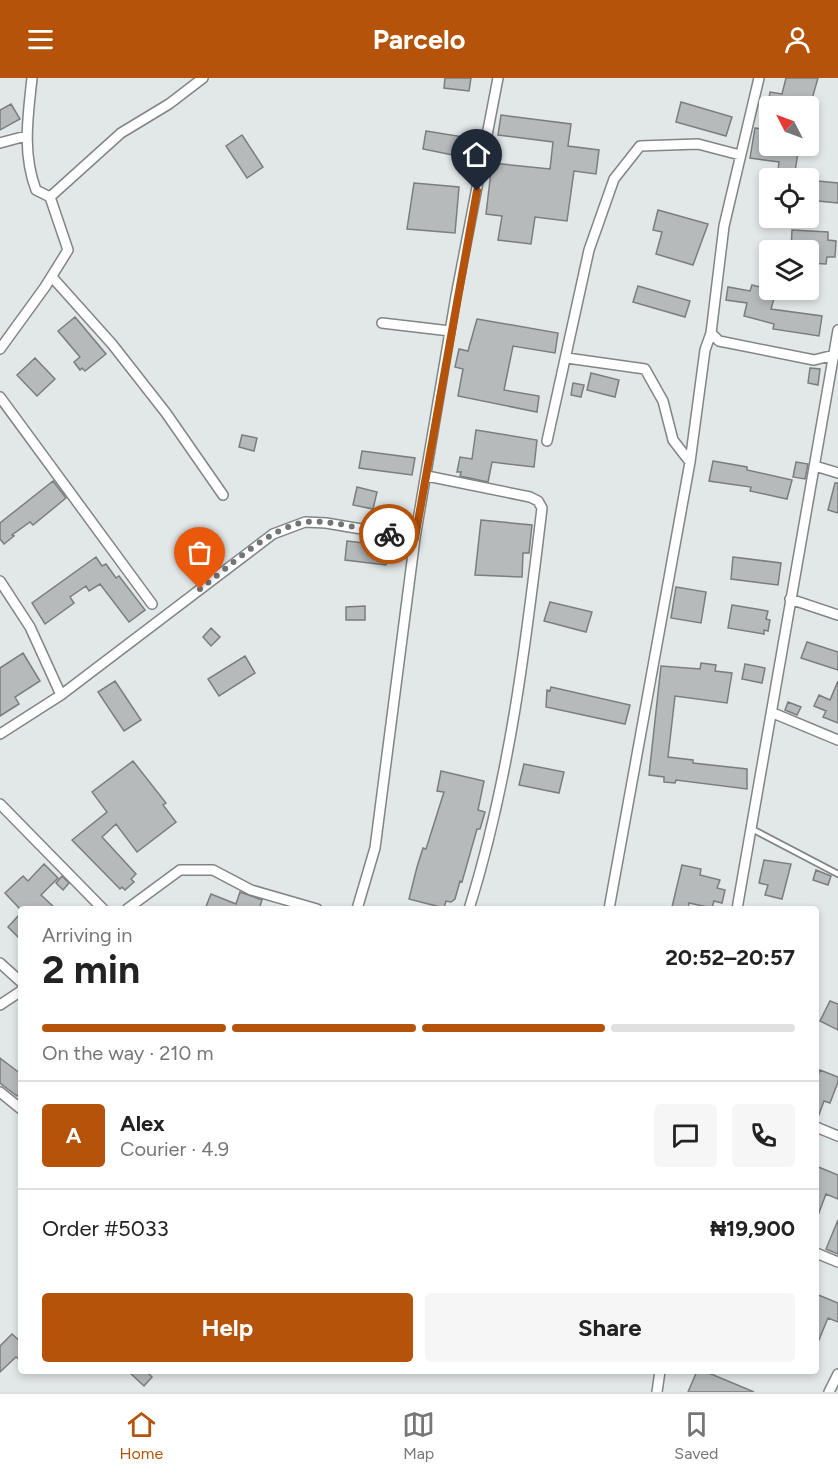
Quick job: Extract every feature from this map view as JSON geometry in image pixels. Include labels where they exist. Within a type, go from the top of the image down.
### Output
[{"type":"street","points":[[0,349],[52,277],[68,250],[50,197],[36,190],[33,183],[26,136],[32,78]]},
{"type":"street","points":[[50,197],[122,133],[169,104],[203,78]]},
{"type":"street","points":[[358,906],[375,848],[415,538],[450,331],[498,78]]},
{"type":"street","points":[[610,906],[690,462],[705,350],[711,333],[724,226],[759,78]]},
{"type":"street","points":[[0,143],[26,136]]},
{"type":"street","points":[[547,441],[589,250],[614,179],[640,146],[699,144],[740,155]]},
{"type":"street","points":[[52,277],[112,344],[166,413],[223,495]]},
{"type":"street","points":[[382,323],[450,331]]},
{"type":"street","points":[[738,906],[773,713],[790,598],[836,354],[838,330]]},
{"type":"street","points":[[711,333],[719,341],[814,360],[836,354]]},
{"type":"street","points":[[567,358],[645,369],[663,400],[673,440],[690,462]]},
{"type":"street","points":[[0,397],[152,604]]},
{"type":"street","points":[[815,466],[838,473]]},
{"type":"street","points":[[427,476],[530,497],[538,501],[542,508],[514,721],[496,808],[470,906]]},
{"type":"street","points":[[0,734],[62,695],[273,534],[305,522],[326,523],[415,538]]},
{"type":"street","points":[[0,581],[30,627],[62,695]]},
{"type":"street","points":[[790,598],[838,615]]},
{"type":"street","points":[[773,713],[838,740]]},
{"type":"street","points":[[0,804],[100,906]]},
{"type":"street","points":[[131,906],[180,870],[213,870],[251,890],[307,906]]},
{"type":"street","points":[[0,963],[18,979]]},
{"type":"street","points":[[0,1005],[18,993]]},
{"type":"street","points":[[0,1092],[18,1107]]},
{"type":"street","points":[[819,1128],[838,1136]]},
{"type":"street","points":[[819,1254],[838,1262]]},
{"type":"street","points":[[657,1392],[660,1374]]},
{"type":"street","points":[[829,1392],[838,1374]]},
{"type":"lane","points":[[752,829],[838,874]]},
{"type":"building","points":[[445,78],[471,78],[469,91],[444,88]]},
{"type":"building","points":[[786,78],[818,78],[813,96],[769,96],[770,92],[782,94]]},
{"type":"building","points":[[681,102],[732,117],[726,136],[676,122]]},
{"type":"building","points":[[11,104],[20,119],[0,130],[0,110]]},
{"type":"building","points":[[501,115],[571,124],[568,146],[599,150],[596,174],[574,171],[567,221],[535,217],[531,244],[498,240],[502,216],[486,214],[492,163],[550,169],[553,142],[498,135]]},
{"type":"building","points":[[755,128],[759,129],[759,156],[797,156],[796,168],[778,168],[779,162],[750,158]]},
{"type":"building","points":[[426,131],[470,138],[467,150],[459,149],[458,156],[423,149]]},
{"type":"building","points":[[242,135],[263,167],[247,178],[226,146]]},
{"type":"building","points":[[819,181],[838,183],[838,203],[819,201]]},
{"type":"building","points":[[414,183],[459,187],[455,233],[407,229]]},
{"type":"building","points":[[658,210],[708,224],[693,265],[656,254],[662,232],[653,230]]},
{"type":"building","points":[[792,230],[828,232],[828,240],[836,241],[835,257],[827,257],[826,264],[819,264],[819,240],[792,240]]},
{"type":"building","points":[[752,285],[759,287],[759,300],[774,300],[771,309],[822,316],[819,336],[773,329],[774,324],[744,316],[747,303],[726,300],[728,287],[750,291]]},
{"type":"building","points":[[638,286],[690,301],[685,317],[633,302]]},
{"type":"building","points":[[75,317],[106,354],[85,371],[82,368],[80,370],[74,362],[80,357],[58,331]]},
{"type":"building","points":[[477,319],[558,333],[555,353],[513,346],[504,390],[539,396],[537,412],[458,396],[463,369],[455,367],[459,349],[468,351]]},
{"type":"building","points":[[35,358],[55,379],[37,396],[17,375]]},
{"type":"building","points":[[810,368],[820,369],[818,385],[808,383]]},
{"type":"building","points":[[591,373],[619,380],[615,397],[587,390]]},
{"type":"building","points":[[573,383],[584,385],[581,397],[571,395]]},
{"type":"building","points":[[476,430],[537,440],[534,467],[492,462],[488,482],[460,476],[461,472],[457,472],[460,457],[472,459]]},
{"type":"building","points":[[242,435],[257,438],[254,451],[239,447]]},
{"type":"building","points":[[362,451],[415,458],[412,475],[359,468]]},
{"type":"building","points":[[713,461],[747,467],[747,470],[792,480],[787,499],[750,491],[751,487],[709,481]]},
{"type":"building","points":[[796,462],[808,464],[805,479],[793,477]]},
{"type":"building","points":[[53,481],[66,498],[33,525],[30,522],[12,535],[14,536],[4,544],[0,539],[0,523]]},
{"type":"building","points":[[835,483],[838,483],[838,513],[828,510]]},
{"type":"building","points":[[357,487],[377,492],[373,509],[353,505]]},
{"type":"building","points":[[481,520],[532,525],[529,553],[523,553],[522,577],[475,575]]},
{"type":"building","points":[[347,541],[390,546],[389,551],[394,551],[393,561],[387,560],[386,565],[345,560]]},
{"type":"building","points":[[96,557],[102,566],[106,564],[116,578],[119,576],[145,610],[129,622],[100,584],[89,591],[86,586],[70,597],[74,603],[45,624],[32,603]]},
{"type":"building","points":[[733,557],[781,563],[778,585],[731,579]]},
{"type":"building","points":[[676,587],[706,592],[701,623],[671,618]]},
{"type":"building","points":[[550,602],[592,612],[586,632],[544,621]]},
{"type":"building","points":[[732,605],[768,611],[766,619],[770,620],[768,631],[764,630],[764,634],[728,628]]},
{"type":"building","points":[[365,606],[365,620],[346,620],[346,607]]},
{"type":"building","points":[[211,628],[220,637],[211,646],[203,637]]},
{"type":"building","points":[[807,642],[838,652],[838,670],[801,658]]},
{"type":"building","points":[[23,653],[40,681],[15,697],[19,704],[0,716],[0,668]]},
{"type":"building","points":[[245,656],[255,673],[219,696],[208,679]]},
{"type":"building","points":[[701,663],[716,665],[715,671],[732,673],[727,703],[675,696],[668,757],[693,760],[693,763],[747,769],[747,789],[676,780],[675,783],[664,782],[664,777],[649,775],[661,666],[700,669]]},
{"type":"building","points":[[745,664],[765,668],[762,683],[742,679]]},
{"type":"building","points":[[115,681],[141,720],[124,731],[98,692]]},
{"type":"building","points":[[838,681],[838,723],[823,717],[826,711],[814,706],[819,695],[830,700]]},
{"type":"building","points":[[551,687],[630,705],[625,724],[546,707],[547,690],[550,691]]},
{"type":"building","points":[[788,702],[801,707],[797,715],[785,710]]},
{"type":"building","points":[[133,761],[166,803],[163,805],[176,822],[137,852],[116,824],[102,837],[136,874],[131,879],[134,882],[125,890],[122,887],[120,889],[72,840],[107,812],[92,792]]},
{"type":"building","points":[[524,764],[564,772],[559,793],[519,785]]},
{"type":"building","points":[[441,771],[484,781],[478,810],[485,812],[480,829],[477,829],[455,899],[451,902],[446,901],[445,906],[409,899],[423,848],[426,849],[444,792],[437,791]]},
{"type":"building","points":[[764,860],[791,864],[782,899],[765,895],[768,885],[759,883]]},
{"type":"building","points":[[44,864],[58,878],[41,895],[53,906],[18,907],[5,893],[23,876],[28,881]]},
{"type":"building","points":[[682,865],[701,869],[700,875],[720,880],[717,888],[725,890],[722,903],[714,901],[713,906],[689,903],[688,906],[672,906]]},
{"type":"building","points":[[816,870],[831,876],[828,885],[813,880]]},
{"type":"building","points":[[62,876],[69,883],[63,890],[56,883]]},
{"type":"building","points":[[240,892],[262,900],[260,906],[206,906],[211,894],[236,904]]},
{"type":"building","points":[[18,916],[18,937],[8,927]]},
{"type":"building","points":[[830,1001],[838,1004],[838,1030],[820,1021]]},
{"type":"building","points":[[0,1058],[18,1072],[18,1095],[0,1083]]},
{"type":"building","points":[[820,1070],[838,1077],[838,1082],[830,1103],[824,1101],[819,1115]]},
{"type":"building","points":[[819,1167],[838,1175],[838,1199],[826,1194],[819,1213]]},
{"type":"building","points":[[838,1220],[838,1254],[826,1249]]},
{"type":"building","points":[[819,1295],[838,1303],[838,1322],[828,1318],[819,1340]]},
{"type":"building","points":[[12,1334],[18,1339],[18,1359],[16,1357],[0,1372],[0,1346]]},
{"type":"building","points":[[131,1374],[149,1374],[152,1377],[144,1386]]},
{"type":"building","points":[[696,1374],[711,1374],[754,1392],[688,1392]]},
{"type":"way so far","points":[[200,589],[273,534],[305,522],[326,523],[389,534]]},
{"type":"route","points":[[389,534],[415,538],[441,397],[456,296],[477,191]]}]
